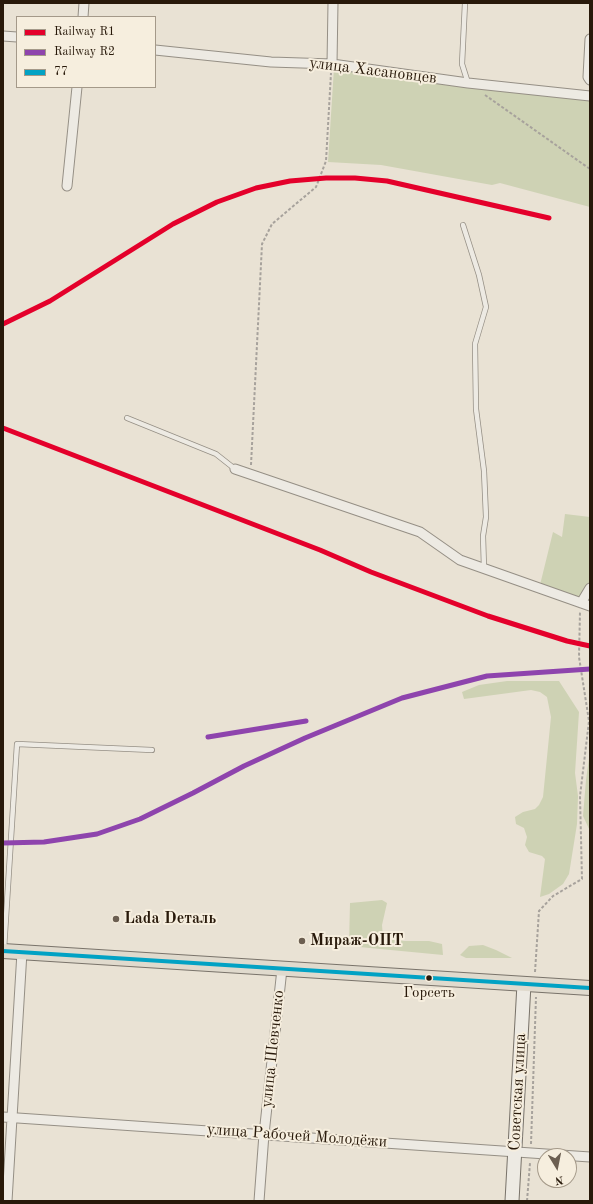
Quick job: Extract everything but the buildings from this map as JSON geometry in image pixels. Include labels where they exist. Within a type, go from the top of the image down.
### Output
[{"type":"main road","points":[[3,951],[590,988]]},
{"type":"street","points":[[83,16],[84,3]]},
{"type":"street","points":[[332,64],[333,3]]},
{"type":"street","points":[[3,36],[16,37]]},
{"type":"street","points":[[590,39],[588,77],[590,80]]},
{"type":"street","name":"улица Хасановцев","points":[[156,50],[271,62],[332,64],[468,83],[590,96]]},
{"type":"street","points":[[67,186],[77,88]]},
{"type":"street","points":[[235,468],[420,532],[460,560],[590,606]]},
{"type":"street","points":[[580,603],[590,588]]},
{"type":"street","points":[[7,1201],[8,1117],[22,952]]},
{"type":"street","name":"улица Шевченко","points":[[260,1201],[264,1134],[282,969]]},
{"type":"street","name":"Советская улица","points":[[512,1201],[524,984]]},
{"type":"street","name":"улица Рабочей Молодёжи","points":[[8,1117],[590,1157]]},
{"type":"lane","points":[[465,3],[462,64],[468,83]]},
{"type":"lane","points":[[463,226],[479,274],[486,307],[475,344],[476,409],[484,471],[486,517],[483,536],[484,569]]},
{"type":"lane","points":[[128,418],[216,454],[235,468]]},
{"type":"lane","points":[[3,951],[17,744],[152,750]]},
{"type":"path","points":[[251,474],[262,244],[272,224],[316,187],[326,160],[332,64]]},
{"type":"path","points":[[468,83],[590,169]]},
{"type":"path","points":[[535,965],[539,912],[553,896],[582,879],[580,796],[589,721],[579,657],[580,603]]},
{"type":"path","points":[[528,1201],[537,1008]]},
{"type":"green space","points":[[334,68],[590,100],[590,207],[500,183],[492,185],[381,165],[328,162]]},
{"type":"green space","points":[[565,514],[590,517],[590,606],[539,589],[553,532],[562,537]]},
{"type":"green space","points":[[507,681],[559,681],[579,712],[575,773],[578,796],[577,824],[569,874],[563,884],[549,894],[540,897],[545,859],[542,856],[529,852],[525,845],[527,837],[524,828],[516,824],[515,817],[523,812],[535,809],[543,797],[551,717],[547,697],[540,692],[531,690],[464,699],[462,692],[479,685]]},
{"type":"green space","points":[[590,751],[590,831],[583,816]]},
{"type":"green space","points":[[382,900],[387,903],[382,925],[383,938],[404,941],[429,941],[442,944],[443,955],[349,946],[350,903]]},
{"type":"green space","points":[[483,945],[512,958],[466,958],[460,955],[469,946]]},
{"type":"rail line","name":"R1","points":[[3,324],[50,301],[173,224],[217,202],[256,188],[290,181],[326,178],[355,178],[387,181],[549,218]]},
{"type":"rail line","name":"R1","points":[[3,428],[320,550],[371,572],[488,616],[567,641],[590,646]]},
{"type":"rail line","name":"R2","points":[[3,843],[44,842],[97,834],[140,819],[244,766],[305,738],[402,698],[487,676],[590,669]]},
{"type":"rail line","name":"R2","points":[[208,737],[306,721]]},
{"type":"transit line","name":"77","points":[[3,951],[590,988]]},
{"type":"place","name":"Lada Dеталь","points":[[116,919]]},
{"type":"place","name":"Мираж-ОПТ","points":[[302,941]]},
{"type":"place","name":"Горсеть","points":[[429,978]]}]
